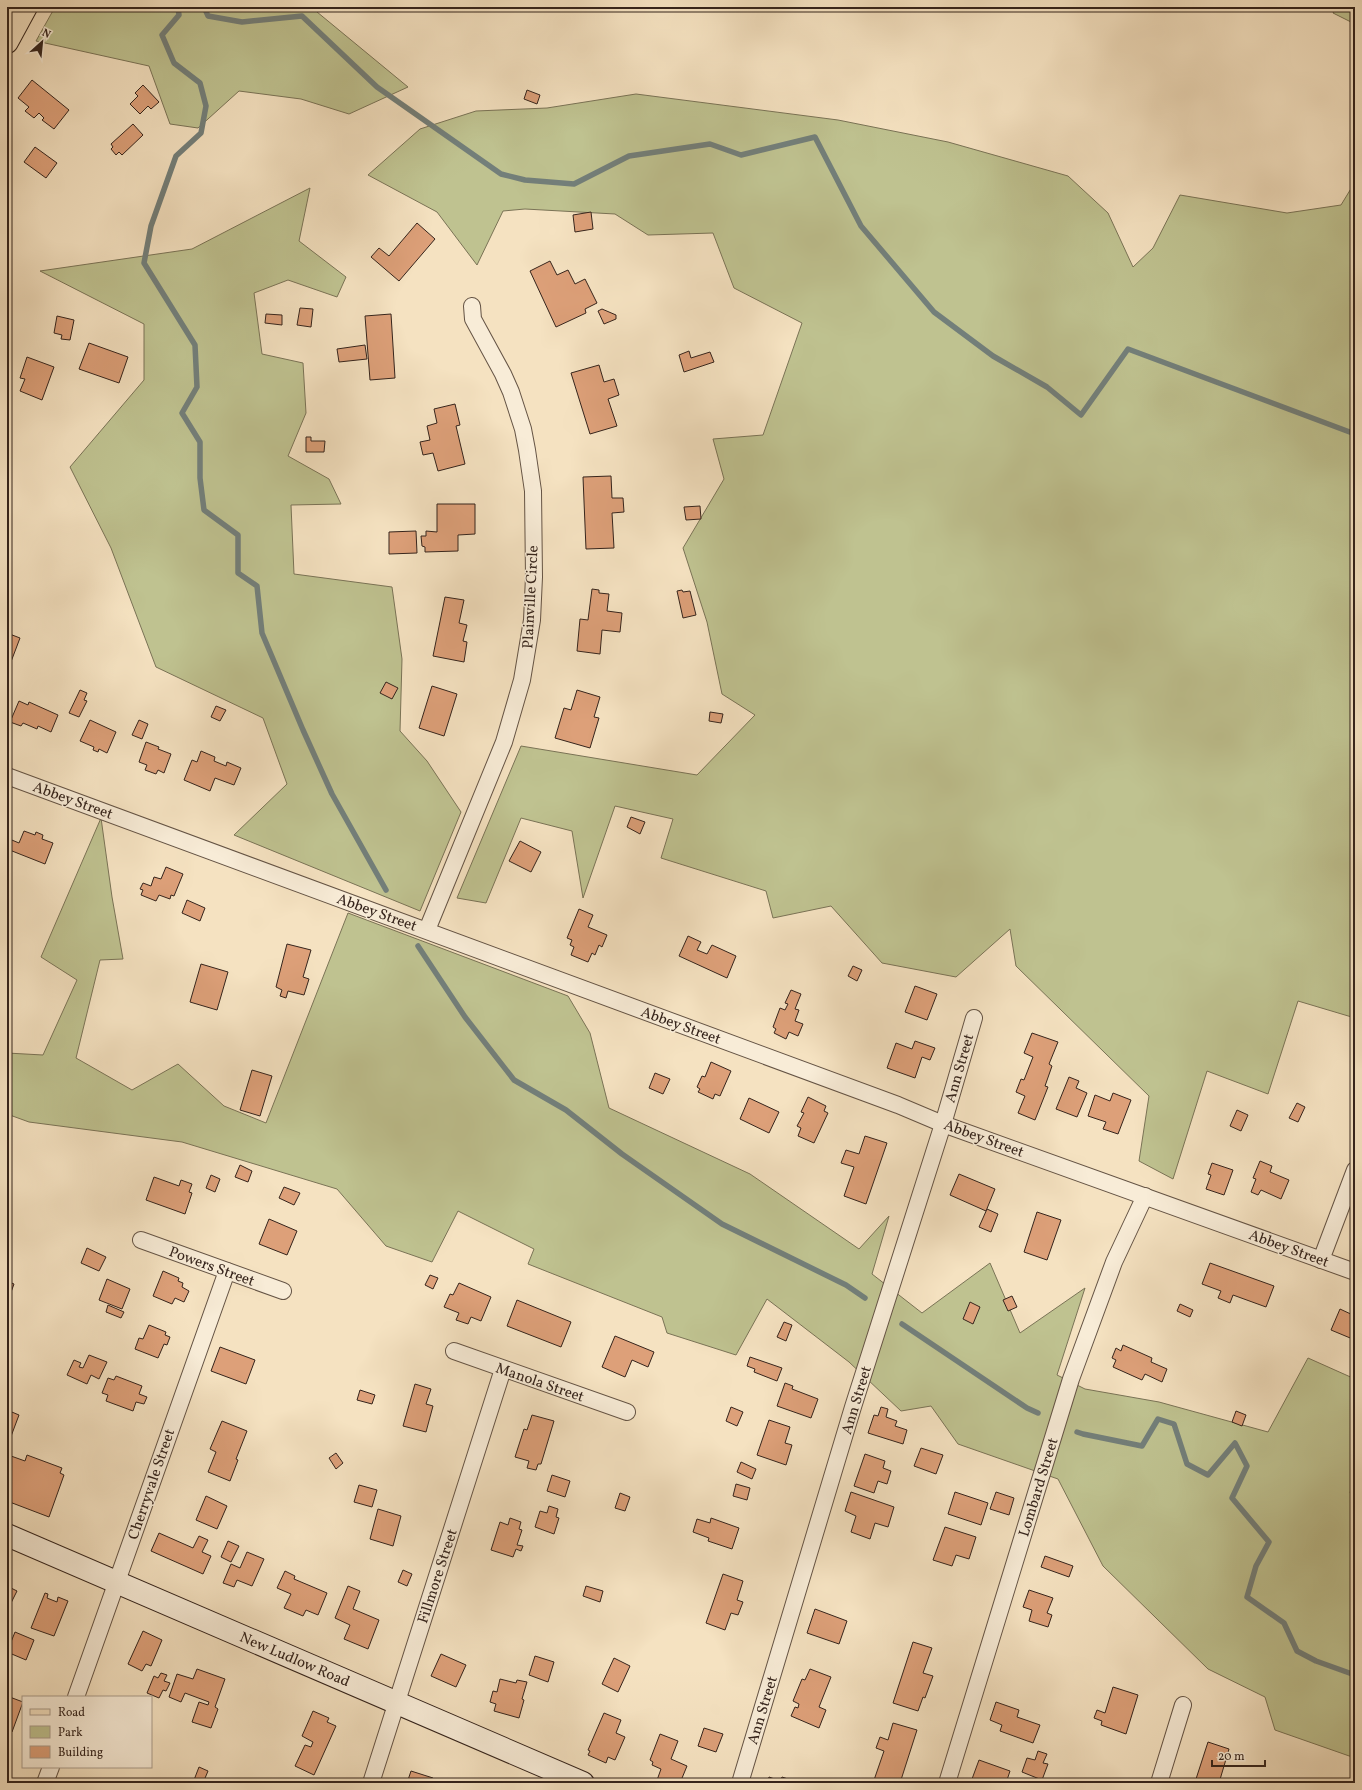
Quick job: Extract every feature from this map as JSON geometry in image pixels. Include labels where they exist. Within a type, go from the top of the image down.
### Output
[{"type":"main road","points":[[7,42],[26,7]]},
{"type":"main road","name":"New Ludlow Road","points":[[7,1536],[583,1783]]},
{"type":"street","name":"Plainville Circle","points":[[427,930],[506,735],[522,680],[532,620],[534,577],[533,491],[523,429],[511,392],[503,374],[474,319],[472,306]]},
{"type":"street","name":"Abbey Street","points":[[7,776],[898,1105],[943,1124],[1355,1272]]},
{"type":"street","name":"Ann Street","points":[[740,1783],[853,1407],[943,1124],[974,1018]]},
{"type":"street","points":[[1321,1260],[1355,1170]]},
{"type":"street","name":"Lombard Street","points":[[947,1783],[1071,1379],[1114,1262],[1145,1196]]},
{"type":"street","name":"Powers Street","points":[[141,1240],[283,1291]]},
{"type":"street","name":"Cherryvale Street","points":[[76,1696],[227,1271]]},
{"type":"street","name":"Manola Street","points":[[454,1352],[627,1412]]},
{"type":"street","name":"Fillmore Street","points":[[371,1783],[503,1369]]},
{"type":"street","points":[[1159,1783],[1182,1705]]},
{"type":"street","points":[[45,1783],[51,1768]]},
{"type":"green space","points":[[55,7],[311,7],[408,87],[349,114],[301,99],[239,91],[198,128],[170,124],[149,66],[36,41]]},
{"type":"green space","points":[[1336,7],[1355,7],[1355,24],[1333,13]]},
{"type":"green space","points":[[636,94],[838,120],[948,142],[1068,176],[1108,213],[1133,267],[1153,248],[1180,195],[1287,213],[1341,205],[1355,182],[1355,1018],[1298,1001],[1268,1094],[1207,1071],[1173,1179],[1139,1161],[1149,1096],[1016,966],[1010,929],[956,977],[882,963],[831,906],[773,918],[766,891],[661,858],[673,819],[615,806],[583,898],[572,831],[521,818],[486,903],[457,898],[521,746],[697,775],[755,715],[722,694],[707,622],[683,548],[724,479],[713,439],[763,435],[802,323],[734,288],[713,233],[648,235],[615,214],[525,209],[503,211],[477,265],[437,212],[368,175],[420,129],[476,111],[547,108]]},
{"type":"green space","points":[[310,188],[299,241],[346,277],[337,297],[288,280],[254,293],[262,354],[303,363],[306,413],[288,456],[329,479],[341,504],[291,505],[294,574],[392,587],[402,659],[400,731],[427,761],[461,812],[420,911],[234,835],[287,784],[263,718],[156,667],[111,548],[70,467],[144,380],[144,324],[40,271],[192,249]]},
{"type":"green space","points":[[101,818],[112,897],[123,959],[100,960],[76,1058],[132,1090],[178,1064],[224,1106],[266,1123],[348,913],[568,996],[590,1033],[609,1108],[750,1174],[859,1249],[889,1216],[872,1274],[922,1313],[990,1263],[1020,1333],[1085,1288],[1057,1375],[1085,1389],[1159,1402],[1268,1432],[1308,1358],[1355,1379],[1355,1473],[1350,1493],[1355,1496],[1355,1758],[1275,1730],[1265,1697],[1208,1669],[1103,1566],[1058,1479],[958,1444],[931,1406],[901,1411],[849,1362],[767,1299],[736,1355],[667,1333],[662,1317],[528,1264],[534,1249],[458,1211],[432,1262],[386,1246],[337,1189],[182,1142],[29,1122],[7,1114],[7,1053],[43,1055],[77,980],[41,957]]},
{"type":"building","points":[[32,80],[69,110],[54,129],[42,120],[44,118],[39,113],[34,118],[25,111],[29,107],[18,98]]},
{"type":"building","points":[[143,85],[159,102],[151,109],[148,106],[140,114],[130,104],[138,96],[135,93]]},
{"type":"building","points":[[527,90],[540,95],[537,104],[524,99]]},
{"type":"building","points":[[133,124],[143,135],[122,155],[119,152],[116,155],[111,149],[113,147],[111,144]]},
{"type":"building","points":[[35,147],[57,163],[46,178],[24,162]]},
{"type":"building","points":[[591,212],[593,229],[575,232],[573,215]]},
{"type":"building","points":[[417,223],[435,239],[399,281],[371,257],[379,248],[389,256]]},
{"type":"building","points":[[550,261],[557,275],[568,270],[575,284],[585,279],[597,303],[585,309],[586,313],[556,327],[530,271]]},
{"type":"building","points":[[300,308],[313,309],[311,327],[297,325]]},
{"type":"building","points":[[602,309],[616,315],[616,319],[604,324],[598,311]]},
{"type":"building","points":[[266,314],[282,315],[282,325],[265,323]]},
{"type":"building","points":[[391,314],[395,378],[370,380],[365,316]]},
{"type":"building","points":[[57,316],[74,320],[70,340],[61,339],[62,335],[54,333]]},
{"type":"building","points":[[89,343],[128,357],[119,383],[79,369]]},
{"type":"building","points":[[365,345],[367,359],[339,362],[337,349]]},
{"type":"building","points":[[689,351],[691,358],[710,352],[714,362],[684,372],[679,355]]},
{"type":"building","points":[[27,357],[54,367],[42,400],[20,391],[25,379],[20,378]]},
{"type":"building","points":[[599,365],[604,382],[614,379],[619,395],[608,399],[617,426],[590,434],[571,373]]},
{"type":"building","points":[[455,404],[460,425],[456,426],[465,464],[438,471],[433,453],[423,455],[420,442],[430,440],[427,426],[437,423],[434,409]]},
{"type":"building","points":[[306,437],[311,437],[311,441],[325,441],[324,452],[306,452]]},
{"type":"building","points":[[611,476],[612,498],[623,498],[624,512],[612,513],[614,548],[586,549],[583,477]]},
{"type":"building","points":[[437,504],[475,504],[475,534],[458,535],[458,551],[425,552],[425,547],[422,546],[421,536],[426,536],[426,531],[437,532]]},
{"type":"building","points":[[700,506],[701,519],[686,520],[684,507]]},
{"type":"building","points":[[416,531],[417,553],[389,554],[389,532]]},
{"type":"building","points":[[592,589],[599,590],[599,593],[609,594],[607,611],[622,613],[620,632],[602,630],[600,654],[577,651],[580,619],[588,620]]},
{"type":"building","points":[[682,590],[683,592],[690,591],[696,615],[683,618],[677,591]]},
{"type":"building","points":[[445,597],[464,600],[459,623],[467,625],[463,641],[467,642],[464,662],[433,656]]},
{"type":"building","points":[[7,633],[20,638],[9,667],[7,666]]},
{"type":"building","points":[[386,682],[398,688],[392,699],[380,693]]},
{"type":"building","points":[[432,686],[457,694],[444,736],[419,728]]},
{"type":"building","points":[[80,690],[87,693],[84,700],[87,701],[79,717],[69,713]]},
{"type":"building","points":[[577,690],[600,697],[594,717],[599,718],[590,748],[555,738],[564,708],[571,710]]},
{"type":"building","points":[[19,701],[28,705],[29,702],[58,715],[51,732],[38,726],[37,729],[23,723],[21,726],[10,722]]},
{"type":"building","points":[[216,706],[226,710],[220,721],[211,717]]},
{"type":"building","points":[[710,712],[723,714],[721,723],[709,721]]},
{"type":"building","points":[[90,720],[116,732],[107,753],[99,749],[98,752],[93,750],[94,747],[80,741]]},
{"type":"building","points":[[139,720],[148,724],[142,739],[132,735]]},
{"type":"building","points":[[146,742],[171,754],[164,773],[158,770],[156,774],[145,770],[147,765],[139,762]]},
{"type":"building","points":[[201,751],[215,757],[214,761],[226,766],[227,762],[241,768],[234,785],[215,778],[210,791],[184,780],[192,760],[197,762]]},
{"type":"building","points":[[631,817],[645,822],[640,834],[627,827]]},
{"type":"building","points":[[24,831],[35,835],[36,832],[43,835],[42,839],[53,843],[45,864],[7,849],[7,838],[19,843]]},
{"type":"building","points":[[520,841],[541,852],[531,872],[509,861]]},
{"type":"building","points":[[166,867],[183,874],[174,896],[171,895],[170,899],[159,895],[156,901],[141,895],[143,890],[140,889],[143,883],[151,886],[154,877],[161,879]]},
{"type":"building","points":[[187,900],[205,908],[200,921],[182,913]]},
{"type":"building","points":[[579,909],[593,915],[588,927],[607,935],[602,947],[599,945],[595,955],[592,953],[588,962],[571,955],[574,947],[570,945],[572,940],[567,938]]},
{"type":"building","points":[[688,936],[701,942],[697,950],[707,954],[712,945],[736,956],[727,978],[679,956]]},
{"type":"building","points":[[287,944],[311,950],[303,977],[309,979],[304,995],[288,991],[286,998],[280,996],[282,990],[276,987]]},
{"type":"building","points":[[201,964],[228,972],[217,1010],[190,1002]]},
{"type":"building","points":[[853,966],[862,970],[857,981],[848,976]]},
{"type":"building","points":[[915,986],[937,994],[927,1020],[905,1012]]},
{"type":"building","points":[[791,990],[801,994],[795,1009],[799,1010],[795,1021],[803,1024],[798,1036],[789,1032],[786,1039],[774,1033],[776,1029],[773,1027],[780,1008],[785,1010],[788,1004],[785,1003]]},
{"type":"building","points":[[1032,1033],[1058,1042],[1049,1064],[1052,1066],[1045,1086],[1048,1087],[1035,1120],[1018,1113],[1025,1096],[1016,1092],[1021,1079],[1024,1080],[1033,1057],[1024,1053]]},
{"type":"building","points":[[915,1041],[935,1048],[930,1060],[922,1057],[915,1078],[887,1068],[896,1043],[912,1049]]},
{"type":"building","points":[[711,1062],[731,1071],[720,1096],[715,1094],[713,1099],[698,1092],[700,1089],[697,1087],[702,1076],[705,1077]]},
{"type":"building","points":[[252,1070],[272,1076],[260,1116],[240,1110]]},
{"type":"building","points":[[655,1073],[670,1079],[663,1094],[649,1088]]},
{"type":"building","points":[[1069,1077],[1079,1081],[1076,1088],[1087,1093],[1077,1117],[1056,1109]]},
{"type":"building","points":[[1113,1093],[1131,1100],[1118,1134],[1103,1129],[1106,1122],[1088,1116],[1095,1095],[1110,1101]]},
{"type":"building","points":[[808,1097],[826,1106],[824,1111],[828,1113],[814,1143],[798,1136],[801,1128],[797,1126],[804,1113],[801,1112]]},
{"type":"building","points":[[749,1098],[779,1112],[769,1133],[740,1119]]},
{"type":"building","points":[[1297,1103],[1305,1107],[1298,1122],[1289,1118]]},
{"type":"building","points":[[1237,1110],[1248,1115],[1241,1131],[1230,1126]]},
{"type":"building","points":[[865,1136],[887,1143],[866,1204],[844,1196],[854,1167],[841,1163],[846,1150],[859,1154]]},
{"type":"building","points":[[1260,1161],[1272,1166],[1270,1172],[1289,1180],[1281,1199],[1261,1190],[1258,1195],[1251,1192],[1256,1179],[1253,1178]]},
{"type":"building","points":[[1212,1163],[1233,1170],[1224,1195],[1206,1189],[1211,1175],[1208,1174]]},
{"type":"building","points":[[240,1165],[252,1171],[248,1182],[235,1177]]},
{"type":"building","points":[[959,1174],[995,1189],[986,1211],[950,1195]]},
{"type":"building","points":[[211,1175],[220,1179],[215,1192],[206,1188]]},
{"type":"building","points":[[154,1177],[179,1186],[181,1180],[192,1184],[189,1192],[192,1193],[185,1214],[146,1200]]},
{"type":"building","points":[[284,1187],[300,1193],[294,1205],[279,1198]]},
{"type":"building","points":[[987,1209],[998,1214],[991,1232],[979,1227]]},
{"type":"building","points":[[1037,1212],[1061,1220],[1047,1260],[1024,1252]]},
{"type":"building","points":[[269,1219],[297,1231],[287,1255],[259,1244]]},
{"type":"building","points":[[87,1248],[106,1257],[99,1271],[81,1263]]},
{"type":"building","points":[[1210,1263],[1274,1286],[1266,1307],[1233,1295],[1230,1303],[1218,1298],[1221,1291],[1202,1284]]},
{"type":"building","points":[[163,1271],[179,1278],[178,1281],[183,1283],[182,1287],[189,1291],[184,1302],[175,1298],[172,1304],[153,1296]]},
{"type":"building","points":[[430,1275],[438,1278],[433,1289],[425,1285]]},
{"type":"building","points":[[107,1279],[130,1289],[122,1309],[99,1300]]},
{"type":"building","points":[[7,1281],[14,1284],[7,1303]]},
{"type":"building","points":[[459,1283],[491,1297],[481,1321],[471,1317],[468,1324],[456,1320],[459,1313],[444,1307],[450,1294],[453,1295]]},
{"type":"building","points":[[1012,1296],[1017,1307],[1008,1311],[1003,1300]]},
{"type":"building","points":[[517,1300],[571,1322],[561,1347],[507,1326]]},
{"type":"building","points":[[970,1302],[980,1307],[973,1324],[963,1319]]},
{"type":"building","points":[[1180,1304],[1193,1310],[1190,1317],[1177,1311]]},
{"type":"building","points":[[108,1305],[124,1312],[121,1318],[106,1312]]},
{"type":"building","points":[[1340,1309],[1355,1316],[1355,1340],[1331,1330]]},
{"type":"building","points":[[784,1322],[792,1325],[786,1341],[777,1337]]},
{"type":"building","points":[[149,1325],[166,1332],[165,1335],[170,1337],[167,1345],[164,1344],[158,1358],[135,1349],[139,1338],[143,1339]]},
{"type":"building","points":[[615,1336],[654,1352],[648,1367],[632,1360],[625,1377],[602,1367]]},
{"type":"building","points":[[1123,1345],[1152,1358],[1151,1362],[1167,1369],[1162,1382],[1145,1374],[1142,1380],[1113,1367],[1116,1360],[1112,1358],[1116,1348],[1121,1351]]},
{"type":"building","points":[[220,1347],[255,1360],[246,1384],[211,1371]]},
{"type":"building","points":[[89,1355],[107,1362],[99,1379],[91,1375],[87,1384],[67,1375],[74,1360],[81,1363],[79,1367],[83,1368]]},
{"type":"building","points":[[750,1357],[782,1368],[777,1381],[754,1372],[755,1369],[747,1366]]},
{"type":"building","points":[[116,1376],[142,1386],[139,1394],[147,1397],[144,1404],[136,1402],[133,1411],[106,1401],[108,1395],[102,1393],[108,1378],[114,1380]]},
{"type":"building","points":[[785,1383],[793,1386],[792,1389],[818,1399],[811,1418],[777,1406]]},
{"type":"building","points":[[415,1384],[431,1389],[426,1404],[433,1406],[426,1432],[403,1426]]},
{"type":"building","points":[[360,1390],[375,1395],[372,1404],[357,1400]]},
{"type":"building","points":[[731,1407],[743,1412],[737,1426],[726,1421]]},
{"type":"building","points":[[881,1407],[888,1409],[886,1417],[897,1421],[895,1426],[907,1430],[903,1444],[868,1433],[874,1415],[878,1416]]},
{"type":"building","points":[[7,1410],[19,1415],[10,1439],[7,1438]]},
{"type":"building","points":[[1236,1411],[1246,1415],[1242,1426],[1232,1422]]},
{"type":"building","points":[[532,1415],[554,1421],[541,1464],[538,1464],[536,1470],[527,1468],[529,1461],[515,1457],[524,1429],[527,1430]]},
{"type":"building","points":[[769,1420],[790,1427],[785,1443],[792,1445],[786,1465],[757,1455]]},
{"type":"building","points":[[222,1421],[247,1431],[236,1459],[238,1460],[230,1481],[208,1472],[216,1452],[210,1449]]},
{"type":"building","points":[[921,1448],[943,1455],[936,1474],[914,1466]]},
{"type":"building","points":[[336,1453],[343,1463],[336,1469],[329,1458]]},
{"type":"building","points":[[865,1454],[885,1461],[883,1468],[891,1471],[887,1484],[878,1481],[874,1493],[854,1486]]},
{"type":"building","points":[[27,1455],[62,1468],[60,1473],[64,1475],[49,1517],[7,1501],[7,1468],[11,1456],[25,1461]]},
{"type":"building","points":[[741,1462],[756,1469],[752,1479],[737,1472]]},
{"type":"building","points":[[552,1475],[570,1481],[565,1497],[547,1491]]},
{"type":"building","points":[[736,1484],[750,1488],[747,1500],[733,1496]]},
{"type":"building","points":[[359,1485],[377,1490],[372,1507],[354,1502]]},
{"type":"building","points":[[851,1492],[894,1507],[888,1527],[875,1523],[870,1539],[851,1532],[856,1516],[845,1511]]},
{"type":"building","points":[[955,1492],[988,1503],[981,1525],[948,1514]]},
{"type":"building","points":[[996,1492],[1014,1498],[1009,1515],[990,1509]]},
{"type":"building","points":[[620,1493],[630,1497],[625,1511],[615,1508]]},
{"type":"building","points":[[206,1496],[227,1506],[217,1529],[196,1520]]},
{"type":"building","points":[[549,1506],[558,1509],[556,1517],[559,1518],[554,1534],[535,1527],[540,1511],[547,1513]]},
{"type":"building","points":[[378,1509],[401,1516],[393,1546],[370,1539]]},
{"type":"building","points":[[510,1518],[521,1522],[519,1529],[522,1530],[517,1545],[523,1546],[521,1551],[516,1549],[513,1557],[491,1550],[500,1522],[508,1525]]},
{"type":"building","points":[[711,1518],[739,1528],[732,1549],[708,1541],[709,1538],[693,1532],[697,1519],[710,1523]]},
{"type":"building","points":[[945,1527],[976,1537],[969,1559],[956,1555],[952,1566],[933,1560]]},
{"type":"building","points":[[159,1533],[193,1548],[199,1536],[208,1540],[202,1552],[211,1556],[203,1574],[151,1551]]},
{"type":"building","points":[[228,1541],[239,1546],[231,1562],[221,1557]]},
{"type":"building","points":[[247,1552],[264,1559],[252,1586],[237,1580],[234,1587],[223,1583],[231,1564],[240,1568]]},
{"type":"building","points":[[1045,1556],[1073,1566],[1069,1577],[1041,1567]]},
{"type":"building","points":[[403,1570],[412,1574],[407,1586],[398,1582]]},
{"type":"building","points":[[285,1571],[295,1576],[294,1579],[327,1593],[318,1615],[306,1610],[303,1616],[284,1608],[291,1594],[277,1588]]},
{"type":"building","points":[[723,1574],[743,1581],[737,1600],[743,1602],[738,1615],[731,1613],[725,1630],[706,1623]]},
{"type":"building","points":[[7,1586],[17,1591],[9,1607],[7,1606]]},
{"type":"building","points":[[348,1586],[360,1591],[353,1609],[379,1620],[368,1649],[344,1639],[350,1625],[335,1618]]},
{"type":"building","points":[[586,1586],[603,1591],[600,1602],[583,1596]]},
{"type":"building","points":[[1029,1590],[1053,1598],[1047,1613],[1052,1615],[1048,1627],[1029,1621],[1032,1610],[1023,1607]]},
{"type":"building","points":[[45,1593],[48,1594],[47,1598],[57,1602],[58,1597],[68,1601],[54,1636],[31,1628]]},
{"type":"building","points":[[815,1609],[847,1621],[839,1644],[807,1633]]},
{"type":"building","points":[[143,1631],[162,1640],[151,1666],[146,1664],[142,1671],[128,1664]]},
{"type":"building","points":[[15,1632],[34,1640],[26,1660],[7,1652]]},
{"type":"building","points":[[913,1642],[932,1648],[923,1673],[933,1676],[925,1698],[923,1697],[918,1711],[893,1703]]},
{"type":"building","points":[[441,1654],[466,1665],[456,1687],[431,1676]]},
{"type":"building","points":[[535,1656],[554,1662],[548,1682],[529,1675]]},
{"type":"building","points":[[614,1658],[630,1666],[618,1692],[602,1684]]},
{"type":"building","points":[[197,1669],[225,1679],[215,1707],[218,1709],[211,1728],[192,1722],[199,1702],[208,1705],[209,1702],[185,1693],[181,1702],[169,1697],[177,1674],[193,1679]]},
{"type":"building","points":[[810,1669],[831,1677],[819,1707],[826,1710],[819,1728],[791,1716],[795,1707],[798,1708],[799,1704],[793,1701],[802,1679],[805,1680]]},
{"type":"building","points":[[161,1673],[167,1675],[164,1681],[170,1683],[166,1691],[163,1690],[159,1698],[147,1693],[154,1676],[158,1678]]},
{"type":"building","points":[[500,1679],[516,1683],[517,1680],[527,1682],[519,1718],[494,1711],[496,1704],[490,1702],[493,1691],[497,1692]]},
{"type":"building","points":[[1113,1687],[1138,1695],[1126,1734],[1101,1725],[1102,1721],[1094,1718],[1097,1710],[1105,1713]]},
{"type":"building","points":[[7,1696],[22,1702],[22,1705],[12,1732],[7,1730]]},
{"type":"building","points":[[996,1702],[1019,1710],[1017,1717],[1040,1725],[1033,1743],[1000,1731],[1002,1725],[990,1720]]},
{"type":"building","points":[[313,1711],[329,1718],[327,1722],[336,1726],[314,1775],[295,1766],[305,1745],[311,1747],[313,1742],[302,1736]]},
{"type":"building","points":[[604,1713],[621,1720],[616,1733],[625,1737],[615,1760],[608,1757],[606,1763],[588,1755],[590,1751],[588,1750]]},
{"type":"building","points":[[893,1723],[917,1730],[900,1783],[873,1783],[884,1751],[876,1748],[880,1737],[888,1740]]},
{"type":"building","points":[[704,1728],[723,1734],[716,1752],[698,1746]]},
{"type":"building","points":[[660,1734],[678,1741],[671,1759],[687,1766],[680,1783],[656,1783],[661,1769],[652,1765],[653,1762],[650,1760]]},
{"type":"building","points":[[1208,1742],[1229,1749],[1219,1783],[1209,1783],[1196,1779]]},
{"type":"building","points":[[1038,1751],[1047,1754],[1043,1763],[1048,1764],[1042,1780],[1022,1772],[1027,1758],[1035,1760]]},
{"type":"building","points":[[979,1760],[1010,1771],[1006,1783],[982,1783],[972,1779]]},
{"type":"building","points":[[199,1767],[208,1771],[203,1783],[194,1780]]},
{"type":"building","points":[[411,1771],[433,1778],[431,1783],[407,1783]]},
{"type":"building","points":[[769,1777],[780,1781],[782,1777],[791,1780],[790,1783],[767,1783]]},
{"type":"waterway","points":[[178,7],[179,15],[162,35],[174,63],[200,83],[206,106],[201,133],[176,156],[151,226],[144,263],[195,345],[197,387],[182,413],[200,442],[200,478],[204,510],[238,535],[238,573],[257,586],[262,633],[332,794],[386,890]]},
{"type":"waterway","points":[[204,7],[208,16],[242,22],[302,16],[377,87],[501,174],[525,180],[574,184],[629,156],[710,144],[741,155],[815,137],[861,226],[934,312],[993,356],[1047,387],[1081,415],[1128,349],[1355,434]]},
{"type":"waterway","points":[[418,946],[465,1017],[514,1080],[566,1110],[622,1154],[722,1224],[846,1285],[865,1298]]},
{"type":"waterway","points":[[902,1324],[1027,1408],[1038,1413]]},
{"type":"waterway","points":[[1077,1432],[1142,1446],[1158,1419],[1174,1424],[1187,1464],[1208,1475],[1235,1443],[1247,1466],[1232,1498],[1269,1542],[1256,1566],[1247,1597],[1284,1623],[1297,1651],[1316,1661],[1355,1675]]}]
